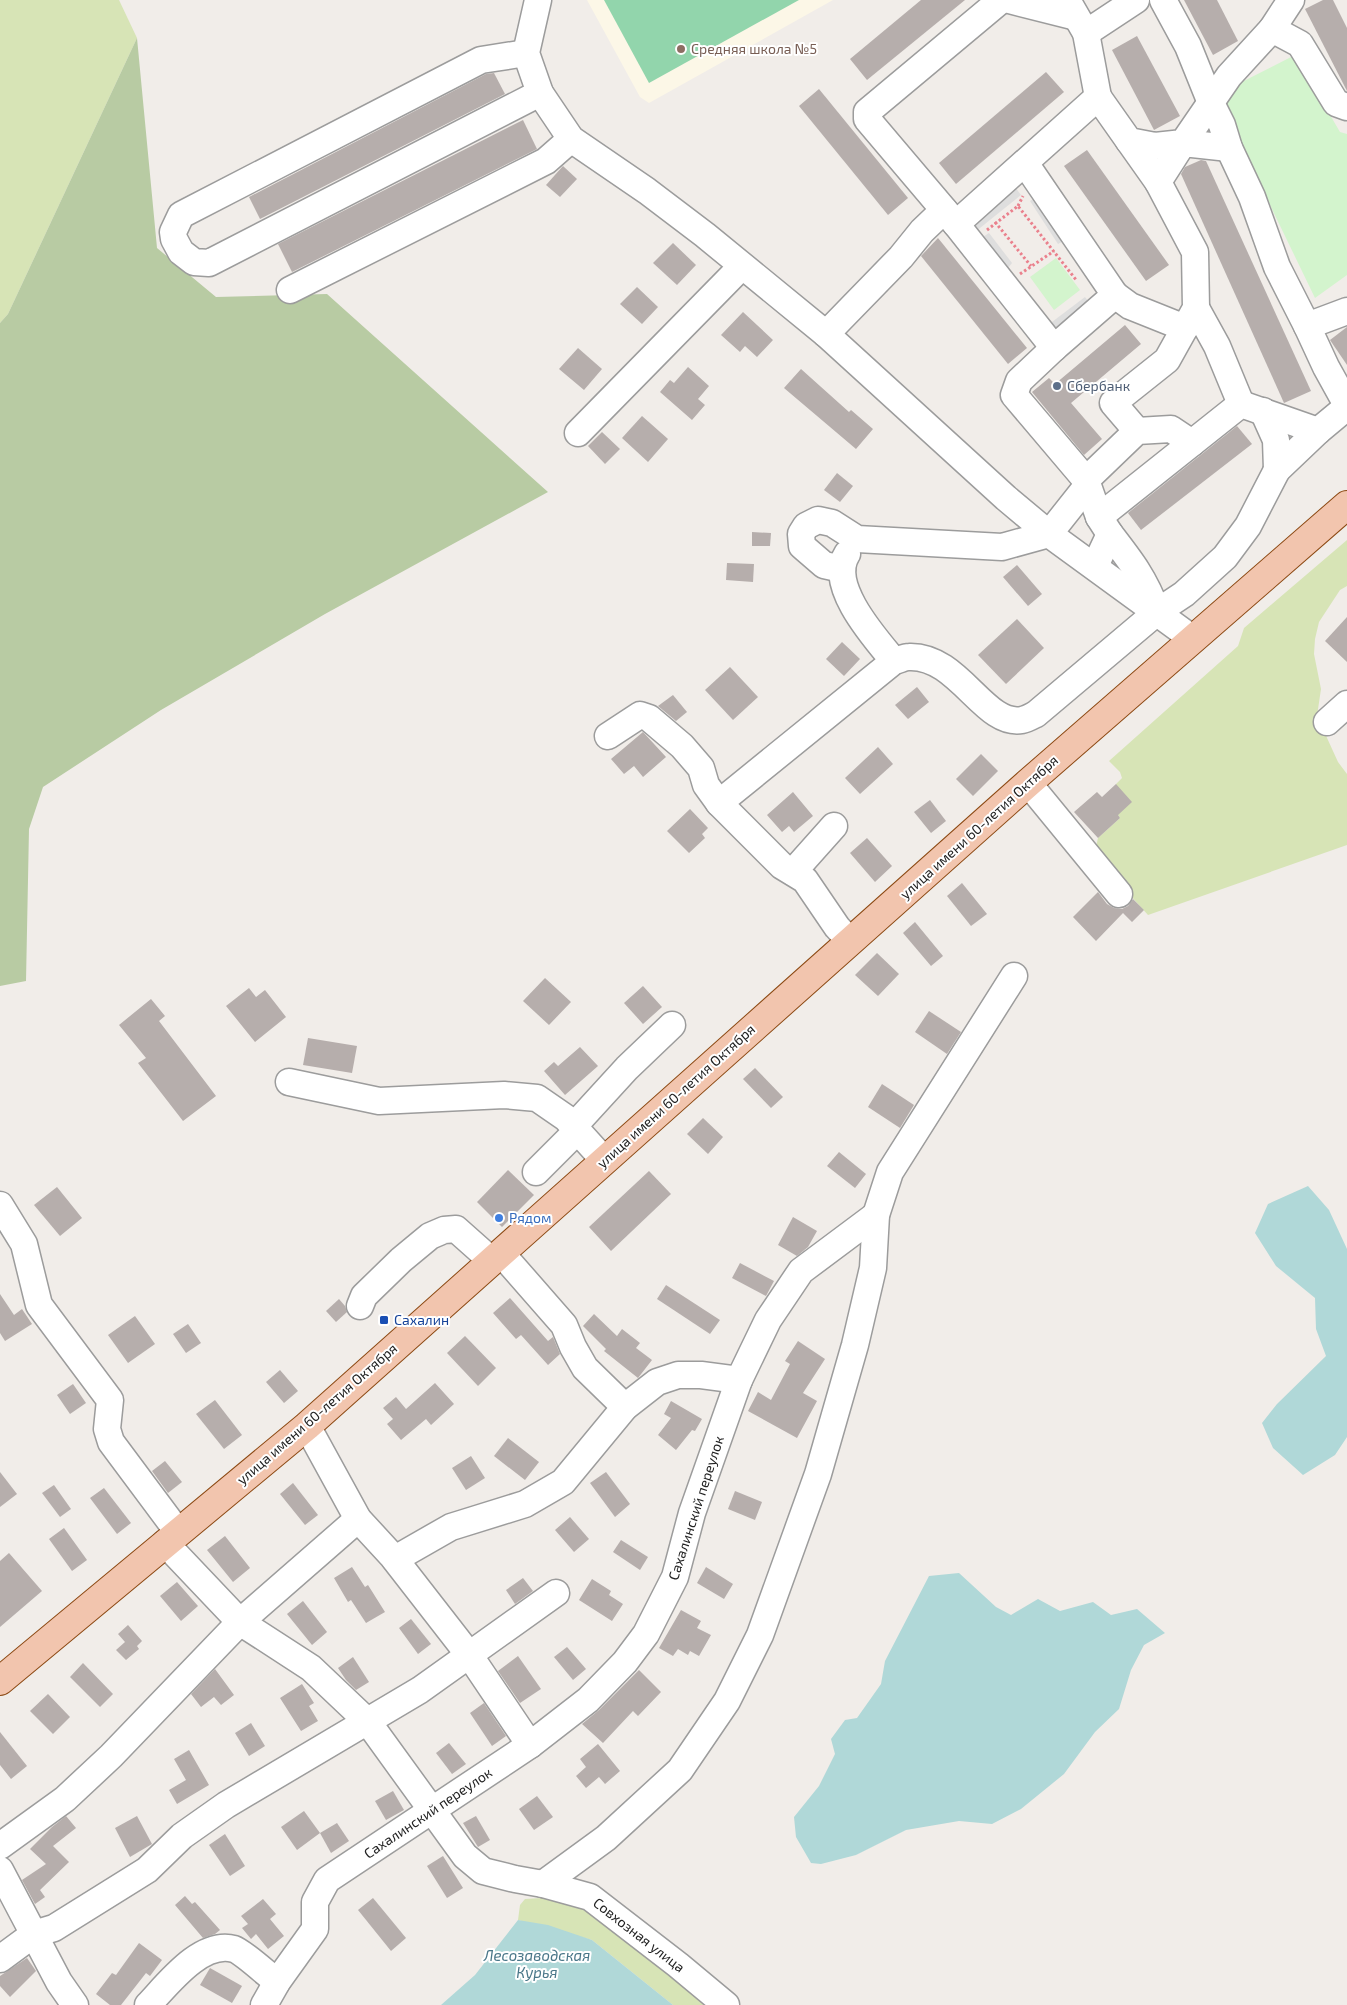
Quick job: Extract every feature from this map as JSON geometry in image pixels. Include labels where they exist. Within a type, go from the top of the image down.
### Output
[{"type":"main road","name":"улица имени 60-летия Октября","points":[[0,1681],[306,1426],[1028,783],[1347,505]]},
{"type":"street","points":[[538,0],[526,53],[540,93],[571,139],[647,191],[705,235],[826,334],[1048,534],[1095,566],[1193,639]]},
{"type":"street","points":[[1001,0],[867,112],[867,119],[957,226],[1054,348]]},
{"type":"street","points":[[1009,0],[1076,17],[1136,0]]},
{"type":"street","points":[[719,803],[894,661],[908,657],[928,660],[945,667],[996,714],[1008,719],[1024,720],[1036,714],[1158,612],[1184,594],[1225,557],[1248,526],[1277,470],[1347,406],[1278,267],[1252,197],[1229,148],[1222,125],[1188,46],[1163,0]]},
{"type":"street","points":[[1158,182],[1229,76],[1272,29],[1291,0]]},
{"type":"street","points":[[1076,17],[1098,97],[1158,182],[1195,252],[1191,318],[1167,360],[1113,403],[1137,431]]},
{"type":"street","points":[[1272,29],[1300,44],[1336,103],[1347,107]]},
{"type":"street","points":[[526,53],[481,60],[181,215],[173,232],[174,239],[181,252],[194,262],[209,264],[540,93]]},
{"type":"street","points":[[826,334],[901,257],[922,230],[957,226],[1098,97]]},
{"type":"street","points":[[290,290],[546,161],[571,139]]},
{"type":"street","points":[[1129,141],[1155,146],[1183,143],[1229,148]]},
{"type":"street","points":[[1025,163],[1115,295],[1130,306],[1191,318],[1220,353],[1252,408],[1276,440],[1277,470]]},
{"type":"street","points":[[578,433],[742,266]]},
{"type":"street","points":[[1115,295],[1019,381],[1014,395],[1086,483],[1104,525],[1136,566],[1158,612]]},
{"type":"street","points":[[1307,326],[1347,311]]},
{"type":"street","points":[[1172,350],[1220,353]]},
{"type":"street","points":[[1095,566],[1104,525],[1192,443],[1252,408],[1318,431]]},
{"type":"street","points":[[842,569],[824,565],[802,546],[801,534],[806,526],[818,520],[832,523],[857,539],[1002,547],[1048,534],[1086,483],[1137,431],[1171,429],[1192,443]]},
{"type":"street","points":[[857,539],[843,560],[842,569],[847,590],[861,620],[894,661]]},
{"type":"street","points":[[1327,722],[1347,704]]},
{"type":"street","points":[[608,736],[640,715],[650,718],[682,746],[701,768],[706,785],[719,803],[782,866],[805,880],[837,927],[850,941]]},
{"type":"street","points":[[1028,783],[1119,894]]},
{"type":"street","points":[[793,872],[834,826]]},
{"type":"street","points":[[543,1884],[606,1838],[680,1770],[727,1701],[760,1635],[818,1474],[855,1345],[873,1268],[876,1215],[890,1172],[1014,976]]},
{"type":"street","points":[[536,1172],[627,1068],[672,1025]]},
{"type":"street","points":[[289,1082],[379,1101],[504,1095],[536,1098],[557,1111],[604,1160]]},
{"type":"street","name":"Совхозная улица","points":[[0,1205],[24,1244],[39,1305],[110,1400],[107,1429],[112,1442],[172,1537],[240,1622],[312,1668],[368,1722],[465,1856],[483,1871],[543,1884],[590,1897],[726,2005]]},
{"type":"street","name":"Сахалинский переулок","points":[[264,2005],[277,1982],[315,1929],[316,1902],[327,1880],[530,1745],[588,1700],[625,1662],[646,1634],[675,1577],[692,1513],[739,1380],[768,1320],[801,1271],[876,1215]]},
{"type":"street","points":[[360,1306],[364,1296],[401,1260],[430,1236],[444,1230],[456,1229],[496,1257],[564,1325],[573,1348],[585,1368],[625,1407]]},
{"type":"street","points":[[395,1559],[451,1527],[525,1504],[563,1482],[625,1407],[656,1382],[678,1375],[701,1375],[739,1380]]},
{"type":"street","points":[[306,1426],[358,1519],[395,1559],[470,1656],[530,1745]]},
{"type":"street","points":[[0,1846],[64,1799],[111,1756],[240,1622],[358,1519]]},
{"type":"street","points":[[0,1959],[34,1934],[54,1928],[147,1870],[182,1836],[226,1805],[420,1690],[556,1594]]},
{"type":"street","points":[[0,1870],[59,1982],[76,2005]]},
{"type":"street","points":[[148,2005],[184,1967],[213,1948],[235,1949],[277,1982]]},
{"type":"path","points":[[980,203],[1031,266]]},
{"type":"path","points":[[957,226],[996,223],[1018,206],[1054,251]]},
{"type":"path","points":[[1010,292],[1018,274],[1076,237]]},
{"type":"shaded area","name":"Средняя школа №5","points":[[587,0],[833,0],[649,103],[640,97]]},
{"type":"shaded area","points":[[1015,187],[1021,195],[975,232],[969,224]]},
{"type":"shaded area","points":[[1041,194],[1069,238],[1058,244],[1030,201]]},
{"type":"shaded area","points":[[989,233],[1012,263],[1003,274],[977,241]]},
{"type":"shaded area","points":[[1085,297],[1092,306],[1055,334],[1048,325]]},
{"type":"green space","points":[[0,0],[119,0],[137,38],[8,314],[0,323]]},
{"type":"green space","name":"Средняя школа №5","points":[[604,0],[799,0],[649,83]]},
{"type":"green space","points":[[137,38],[157,248],[216,297],[327,294],[548,492],[325,614],[161,710],[43,787],[29,829],[26,981],[0,986],[0,323],[8,314]]},
{"type":"green space","points":[[1295,55],[1340,132],[1347,134],[1347,275],[1315,298],[1226,114],[1228,89]]},
{"type":"green space","points":[[1056,258],[1080,290],[1054,310],[1030,277]]},
{"type":"green space","points":[[1347,540],[1347,586],[1340,590],[1319,622],[1314,654],[1321,689],[1317,716],[1338,762],[1347,774],[1347,845],[1148,915],[1094,855],[1098,838],[1120,818],[1118,815],[1116,784],[1122,778],[1120,772],[1109,761],[1238,646],[1244,628]]},
{"type":"green space","points":[[541,1898],[582,1907],[706,2005],[673,2005],[592,1940],[518,1920],[520,1905],[525,1899]]},
{"type":"water","points":[[1308,1186],[1329,1210],[1347,1249],[1347,1437],[1335,1455],[1303,1475],[1273,1448],[1262,1423],[1277,1404],[1326,1356],[1316,1329],[1315,1298],[1276,1266],[1255,1233],[1268,1204]]},
{"type":"water","points":[[959,1573],[996,1607],[1011,1615],[1038,1599],[1060,1611],[1093,1602],[1111,1615],[1137,1609],[1165,1633],[1144,1645],[1131,1670],[1119,1709],[1095,1732],[1064,1774],[1021,1809],[992,1824],[959,1821],[906,1830],[856,1855],[821,1864],[811,1863],[796,1837],[794,1817],[819,1786],[835,1754],[831,1739],[845,1720],[857,1718],[881,1684],[885,1661],[929,1576]]},
{"type":"water","name":"Лесозаводская Курья","points":[[518,1920],[548,1925],[592,1940],[673,2005],[441,2005],[475,1975]]},
{"type":"building","points":[[921,0],[965,0],[867,80],[850,59]]},
{"type":"building","points":[[1184,0],[1217,0],[1238,41],[1213,55]]},
{"type":"building","points":[[1323,0],[1333,0],[1347,28],[1347,91],[1305,9]]},
{"type":"building","points":[[1137,36],[1180,116],[1154,130],[1112,50]]},
{"type":"building","points":[[1046,72],[1064,92],[956,184],[939,163]]},
{"type":"building","points":[[494,73],[505,94],[260,219],[249,197],[486,74]]},
{"type":"building","points":[[819,89],[908,198],[888,215],[799,106]]},
{"type":"building","points":[[523,120],[537,149],[292,272],[278,244]]},
{"type":"building","points":[[1087,150],[1169,265],[1146,281],[1064,166]]},
{"type":"building","points":[[1201,160],[1206,161],[1311,391],[1284,403],[1181,174],[1185,167]]},
{"type":"building","points":[[563,166],[577,179],[560,197],[546,185]]},
{"type":"building","points":[[938,238],[1027,348],[1008,364],[921,256]]},
{"type":"building","points":[[673,243],[696,265],[677,285],[653,263]]},
{"type":"building","points":[[637,287],[658,307],[642,324],[620,304]]},
{"type":"building","points":[[743,312],[773,340],[757,357],[745,346],[740,352],[721,335]]},
{"type":"building","points":[[1125,325],[1141,344],[1071,403],[1102,439],[1084,455],[1032,392],[1049,378],[1055,384]]},
{"type":"building","points":[[1347,327],[1347,365],[1330,340]]},
{"type":"building","points":[[578,348],[602,369],[584,390],[559,369]]},
{"type":"building","points":[[688,367],[709,386],[698,399],[705,405],[692,420],[660,392],[670,380],[674,383]]},
{"type":"building","points":[[801,369],[849,412],[851,410],[873,429],[856,449],[784,388]]},
{"type":"building","points":[[642,416],[668,439],[648,462],[622,438]]},
{"type":"building","points":[[1237,426],[1252,444],[1141,530],[1128,513]]},
{"type":"building","points":[[602,432],[620,449],[605,464],[588,446]]},
{"type":"building","points":[[837,473],[853,486],[840,502],[824,490]]},
{"type":"building","points":[[752,532],[771,533],[770,546],[752,546]]},
{"type":"building","points":[[727,563],[754,564],[753,582],[726,580]]},
{"type":"building","points":[[1017,565],[1042,594],[1028,606],[1003,577]]},
{"type":"building","points":[[1347,617],[1347,662],[1325,641]]},
{"type":"building","points":[[1017,619],[1044,648],[1006,684],[978,655]]},
{"type":"building","points":[[842,642],[860,659],[844,676],[826,659]]},
{"type":"building","points":[[730,667],[758,697],[733,720],[705,690]]},
{"type":"building","points":[[917,687],[929,702],[908,719],[895,705]]},
{"type":"building","points":[[673,695],[687,712],[676,721],[658,706]]},
{"type":"building","points":[[643,732],[666,757],[643,777],[634,766],[624,774],[611,759]]},
{"type":"building","points":[[878,747],[893,764],[860,794],[845,778]]},
{"type":"building","points":[[981,754],[998,771],[973,796],[956,779]]},
{"type":"building","points":[[1116,784],[1132,802],[1118,815],[1120,818],[1098,838],[1074,812],[1097,792],[1102,797]]},
{"type":"building","points":[[793,792],[813,816],[794,832],[789,826],[782,832],[767,815]]},
{"type":"building","points":[[930,800],[946,821],[931,833],[914,812]]},
{"type":"building","points":[[690,809],[708,828],[702,834],[705,838],[689,853],[667,831]]},
{"type":"building","points":[[867,838],[892,866],[875,882],[850,853]]},
{"type":"building","points":[[962,883],[987,914],[971,926],[947,896]]},
{"type":"building","points":[[1098,892],[1107,904],[1114,908],[1122,909],[1128,906],[1133,899],[1144,910],[1132,922],[1123,913],[1096,941],[1073,917]]},
{"type":"building","points":[[915,922],[943,956],[931,966],[903,933]]},
{"type":"building","points":[[877,953],[899,974],[878,996],[855,975]]},
{"type":"building","points":[[545,978],[571,1002],[549,1025],[523,1001]]},
{"type":"building","points":[[643,986],[662,1007],[643,1024],[624,1003]]},
{"type":"building","points":[[249,988],[256,997],[265,990],[286,1017],[255,1042],[226,1006]]},
{"type":"building","points":[[151,999],[165,1016],[159,1021],[216,1096],[183,1121],[138,1063],[146,1058],[119,1025]]},
{"type":"building","points":[[929,1011],[961,1032],[947,1054],[915,1032]]},
{"type":"building","points":[[308,1038],[357,1046],[352,1073],[303,1065]]},
{"type":"building","points":[[580,1047],[598,1066],[565,1095],[544,1071],[554,1062],[558,1066]]},
{"type":"building","points":[[755,1068],[783,1097],[771,1108],[743,1079]]},
{"type":"building","points":[[882,1084],[914,1105],[900,1128],[868,1107]]},
{"type":"building","points":[[703,1118],[723,1137],[708,1154],[687,1134]]},
{"type":"building","points":[[839,1152],[866,1174],[855,1188],[827,1166]]},
{"type":"building","points":[[508,1170],[534,1195],[502,1227],[477,1202]]},
{"type":"building","points":[[649,1171],[671,1194],[611,1251],[589,1227]]},
{"type":"building","points":[[57,1187],[82,1218],[60,1236],[34,1205]]},
{"type":"building","points":[[793,1217],[817,1231],[808,1247],[797,1256],[778,1245]]},
{"type":"building","points":[[740,1263],[774,1281],[766,1296],[732,1278]]},
{"type":"building","points":[[666,1285],[720,1320],[710,1334],[657,1299]]},
{"type":"building","points":[[0,1294],[14,1315],[22,1309],[32,1324],[5,1341],[0,1333]]},
{"type":"building","points":[[510,1298],[548,1341],[553,1337],[560,1354],[548,1365],[521,1335],[516,1339],[493,1313]]},
{"type":"building","points":[[339,1299],[347,1312],[336,1322],[326,1311]]},
{"type":"building","points":[[594,1314],[617,1336],[622,1329],[640,1343],[636,1348],[652,1360],[638,1378],[604,1351],[606,1349],[583,1326]]},
{"type":"building","points":[[135,1316],[155,1344],[128,1363],[108,1335]]},
{"type":"building","points":[[188,1324],[201,1343],[186,1353],[173,1334]]},
{"type":"building","points":[[465,1336],[496,1368],[478,1386],[447,1353]]},
{"type":"building","points":[[798,1341],[825,1359],[803,1393],[817,1401],[797,1438],[748,1411],[758,1392],[771,1400],[790,1364],[785,1361]]},
{"type":"building","points":[[280,1370],[298,1391],[284,1403],[266,1382]]},
{"type":"building","points":[[435,1383],[454,1404],[431,1425],[426,1419],[401,1440],[387,1424],[393,1419],[383,1408],[396,1397],[406,1409]]},
{"type":"building","points":[[73,1384],[86,1403],[70,1414],[57,1395]]},
{"type":"building","points":[[215,1400],[242,1435],[224,1449],[196,1414]]},
{"type":"building","points":[[671,1401],[702,1419],[695,1431],[692,1430],[676,1450],[658,1435],[671,1418],[664,1414]]},
{"type":"building","points":[[508,1438],[539,1462],[525,1480],[494,1456]]},
{"type":"building","points":[[471,1456],[485,1478],[466,1490],[452,1468]]},
{"type":"building","points":[[165,1461],[182,1482],[168,1493],[152,1471]]},
{"type":"building","points":[[0,1472],[17,1494],[0,1507]]},
{"type":"building","points":[[606,1472],[630,1504],[615,1517],[590,1483]]},
{"type":"building","points":[[293,1483],[318,1515],[305,1525],[280,1494]]},
{"type":"building","points":[[54,1485],[71,1509],[60,1517],[42,1493]]},
{"type":"building","points":[[104,1488],[131,1523],[117,1534],[90,1498]]},
{"type":"building","points":[[735,1491],[762,1502],[755,1520],[728,1509]]},
{"type":"building","points":[[570,1517],[589,1539],[574,1552],[555,1530]]},
{"type":"building","points":[[64,1528],[87,1560],[72,1571],[49,1539]]},
{"type":"building","points":[[225,1536],[250,1568],[233,1582],[207,1550]]},
{"type":"building","points":[[621,1540],[648,1557],[640,1570],[613,1552]]},
{"type":"building","points":[[9,1553],[42,1591],[0,1627],[0,1561]]},
{"type":"building","points":[[352,1567],[365,1587],[368,1585],[385,1612],[366,1623],[351,1600],[348,1602],[334,1578]]},
{"type":"building","points":[[706,1567],[733,1584],[724,1599],[697,1583]]},
{"type":"building","points":[[523,1578],[533,1591],[515,1604],[506,1590]]},
{"type":"building","points":[[592,1579],[611,1591],[609,1595],[623,1604],[612,1621],[579,1600]]},
{"type":"building","points":[[177,1582],[198,1606],[181,1621],[160,1596]]},
{"type":"building","points":[[303,1601],[327,1632],[312,1645],[287,1614]]},
{"type":"building","points":[[681,1610],[701,1621],[697,1628],[711,1635],[699,1656],[690,1651],[688,1655],[678,1649],[673,1656],[659,1648]]},
{"type":"building","points":[[411,1619],[431,1644],[418,1654],[399,1628]]},
{"type":"building","points":[[128,1625],[142,1641],[137,1646],[139,1649],[126,1660],[116,1650],[125,1642],[118,1634]]},
{"type":"building","points":[[567,1647],[586,1669],[573,1680],[554,1657]]},
{"type":"building","points":[[518,1656],[541,1689],[520,1703],[498,1671]]},
{"type":"building","points":[[353,1657],[369,1682],[356,1690],[338,1668]]},
{"type":"building","points":[[83,1663],[113,1694],[100,1707],[70,1677]]},
{"type":"building","points":[[215,1669],[234,1695],[221,1705],[214,1697],[201,1707],[191,1694]]},
{"type":"building","points":[[639,1670],[661,1692],[638,1716],[633,1711],[603,1743],[582,1724],[599,1710]]},
{"type":"building","points":[[302,1684],[314,1703],[309,1706],[318,1721],[301,1731],[280,1698]]},
{"type":"building","points":[[48,1694],[70,1717],[53,1734],[30,1711]]},
{"type":"building","points":[[484,1703],[506,1736],[492,1746],[470,1713]]},
{"type":"building","points":[[251,1723],[265,1746],[249,1756],[235,1733]]},
{"type":"building","points":[[0,1732],[27,1766],[11,1779],[0,1765]]},
{"type":"building","points":[[449,1743],[466,1764],[452,1774],[436,1753]]},
{"type":"building","points":[[598,1744],[620,1771],[605,1784],[599,1777],[586,1788],[576,1776],[586,1767],[580,1759]]},
{"type":"building","points":[[189,1750],[209,1785],[177,1804],[169,1790],[186,1780],[174,1759]]},
{"type":"building","points":[[393,1791],[404,1810],[386,1820],[375,1801]]},
{"type":"building","points":[[537,1796],[553,1817],[534,1830],[519,1809]]},
{"type":"building","points":[[304,1811],[320,1833],[297,1850],[281,1827]]},
{"type":"building","points":[[66,1816],[76,1828],[53,1846],[69,1862],[40,1890],[45,1897],[35,1904],[22,1880],[46,1864],[30,1849]]},
{"type":"building","points":[[137,1816],[152,1844],[130,1857],[115,1828]]},
{"type":"building","points":[[476,1816],[490,1840],[478,1847],[463,1823]]},
{"type":"building","points":[[337,1823],[349,1841],[331,1853],[320,1833]]},
{"type":"building","points":[[225,1834],[245,1866],[230,1876],[209,1845]]},
{"type":"building","points":[[443,1856],[463,1888],[447,1898],[427,1866]]},
{"type":"building","points":[[185,1896],[192,1904],[195,1902],[220,1930],[203,1938],[175,1905]]},
{"type":"building","points":[[373,1898],[406,1938],[391,1951],[358,1910]]},
{"type":"building","points":[[263,1899],[276,1914],[270,1919],[284,1936],[268,1949],[256,1934],[251,1939],[242,1928],[248,1924],[241,1916]]},
{"type":"building","points":[[139,1943],[162,1960],[150,1976],[146,1973],[121,2005],[110,2005],[96,1994],[112,1973],[116,1975]]},
{"type":"building","points":[[27,1958],[36,1971],[10,1997],[0,1986],[0,1976]]},
{"type":"building","points":[[210,1968],[242,1986],[232,2003],[200,1985]]},
{"type":"place","name":"Средняя школа №5","points":[[681,49]]},
{"type":"place","name":"Сбербанк","points":[[1057,386]]},
{"type":"place","name":"Рядом","points":[[499,1218]]},
{"type":"place","name":"Сахалин","points":[[384,1320]]}]
